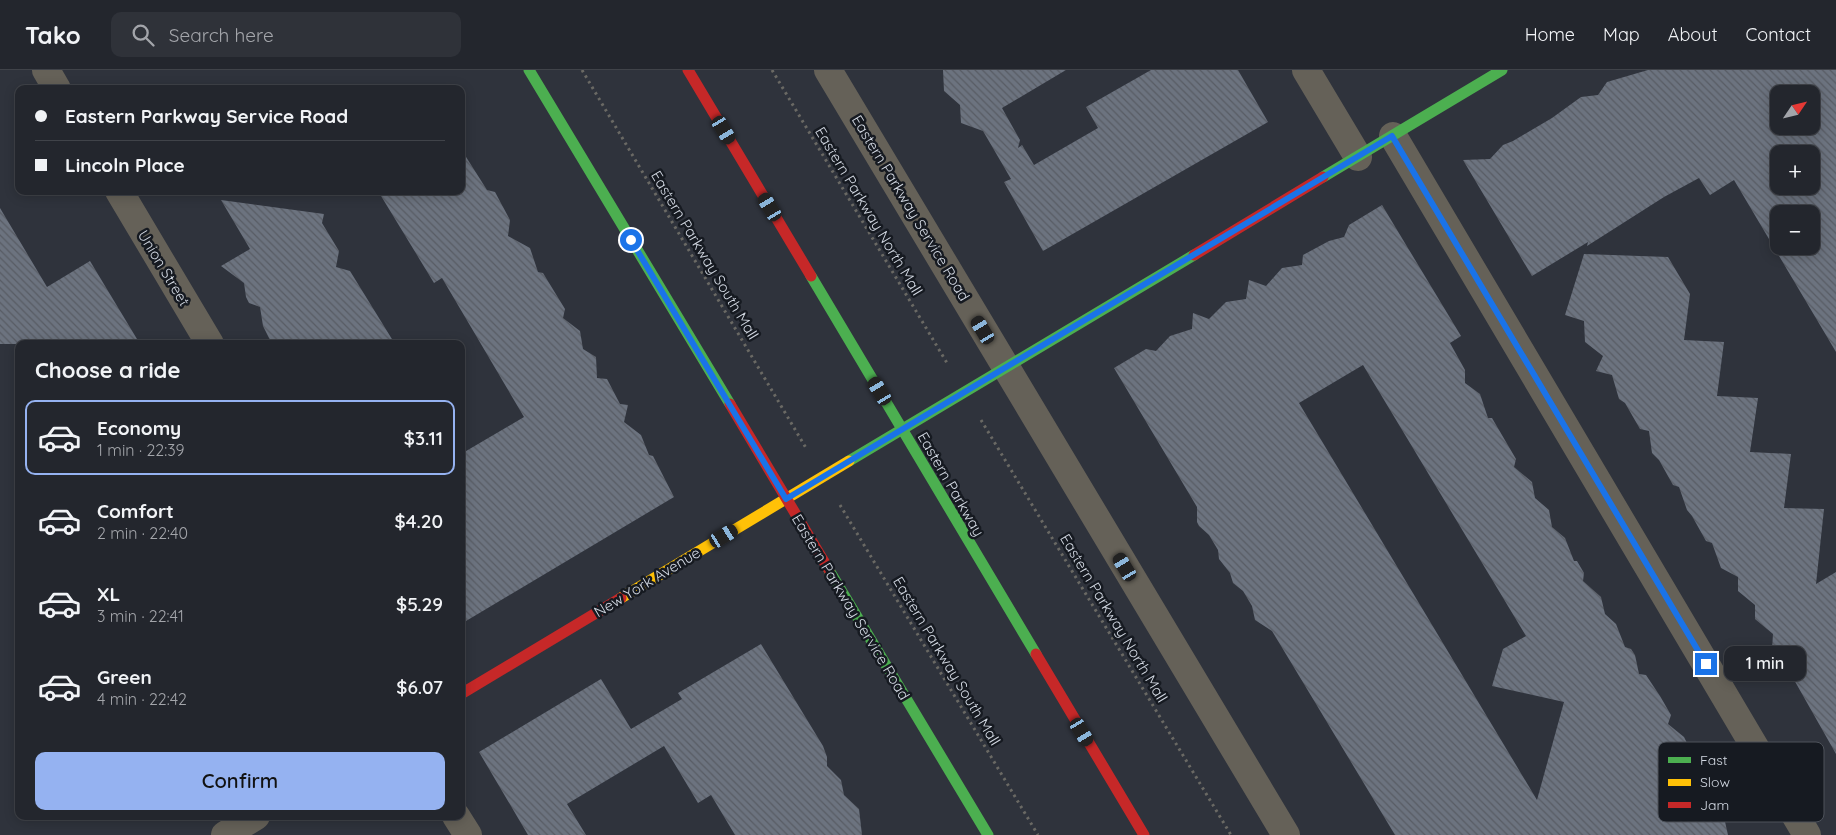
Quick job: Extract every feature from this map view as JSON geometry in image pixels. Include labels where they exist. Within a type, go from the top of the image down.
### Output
[{"type":"street","points":[[46,70],[55,85]]},
{"type":"street","name":"Eastern Parkway Service Road","points":[[529,70],[988,835]]},
{"type":"street","name":"Eastern Parkway","points":[[688,70],[1144,835]]},
{"type":"street","name":"Eastern Parkway Service Road","points":[[828,70],[1286,835]]},
{"type":"street","points":[[1306,70],[1358,157]]},
{"type":"street","name":"New York Avenue","points":[[465,692],[1502,70]]},
{"type":"street","points":[[1392,136],[1752,742]]},
{"type":"street","name":"Union Street","points":[[121,195],[208,340]]},
{"type":"street","points":[[225,835],[249,820]]},
{"type":"street","points":[[459,820],[468,835]]},
{"type":"street","points":[[1799,822],[1807,835]]},
{"type":"path","name":"Eastern Parkway South Mall","points":[[582,70],[808,451]]},
{"type":"path","name":"Eastern Parkway North Mall","points":[[772,70],[947,363]]},
{"type":"path","name":"Eastern Parkway North Mall","points":[[977,413],[1231,835]]},
{"type":"path","name":"Eastern Parkway South Mall","points":[[836,498],[1038,835]]},
{"type":"building","points":[[943,70],[1066,70],[1002,108],[1020,140],[1018,148],[1022,145],[1034,165],[1098,128],[1086,107],[1151,70],[1238,70],[1268,122],[1043,251],[1004,182],[1011,179],[983,131],[961,123],[960,105],[944,91]]},
{"type":"building","points":[[1648,70],[1836,70],[1836,352],[1778,255],[1820,255],[1820,205],[1770,205],[1770,241],[1734,180],[1710,195],[1699,178],[1664,197],[1587,246],[1588,242],[1532,276],[1463,160],[1490,159],[1503,145],[1552,118],[1581,97],[1598,95],[1607,82]]},
{"type":"building","points":[[465,155],[487,190],[495,192],[510,220],[508,236],[530,248],[538,272],[543,273],[565,309],[563,318],[580,331],[583,349],[596,357],[597,378],[607,379],[620,404],[628,405],[624,422],[641,435],[649,455],[653,456],[674,497],[465,622],[465,452],[524,417],[442,278],[434,283],[380,195],[465,195]]},
{"type":"building","points":[[221,200],[324,214],[322,223],[339,251],[336,267],[350,271],[393,340],[270,340],[263,326],[260,307],[249,303],[244,283],[221,266],[250,249]]},
{"type":"building","points":[[1382,205],[1461,336],[1450,343],[1465,370],[1465,383],[1480,394],[1488,418],[1492,418],[1516,459],[1514,467],[1532,482],[1535,498],[1549,510],[1552,527],[1565,538],[1574,561],[1577,561],[1584,573],[1583,581],[1601,597],[1605,614],[1616,624],[1625,647],[1631,649],[1635,655],[1639,674],[1646,675],[1671,715],[1668,724],[1684,737],[1686,742],[1658,742],[1658,822],[1725,822],[1728,835],[1395,835],[1272,631],[1255,620],[1252,606],[1243,591],[1233,583],[1230,573],[1219,559],[1218,550],[1209,535],[1199,526],[1197,522],[1197,507],[1114,368],[1146,349],[1156,351],[1170,336],[1192,329],[1193,313],[1209,319],[1226,302],[1246,299],[1249,280],[1266,286],[1282,268],[1302,265],[1303,255],[1329,241],[1344,237],[1349,225]],"holes":[[[1363,365],[1526,636],[1503,649],[1492,686],[1564,702],[1537,800],[1299,403]]]},
{"type":"building","points":[[0,208],[47,287],[90,261],[138,340],[15,340],[15,344],[0,344]]},
{"type":"building","points":[[1584,254],[1668,257],[1690,294],[1684,340],[1724,342],[1717,396],[1758,398],[1750,452],[1791,454],[1784,508],[1824,509],[1816,584],[1836,572],[1836,754],[1780,655],[1772,649],[1773,634],[1755,619],[1755,605],[1738,591],[1738,577],[1721,568],[1712,543],[1706,541],[1687,510],[1679,487],[1673,485],[1659,460],[1652,453],[1649,431],[1640,429],[1625,403],[1619,399],[1612,375],[1596,371],[1603,356],[1585,342],[1584,321],[1565,315]]},
{"type":"building","points":[[761,644],[823,746],[827,757],[827,766],[841,780],[844,795],[859,809],[862,835],[735,835],[711,795],[698,803],[664,746],[567,804],[586,835],[528,835],[479,752],[601,679],[631,729],[682,699],[678,693]]},
{"type":"traffic: fast","points":[[529,70],[730,404]]},
{"type":"traffic: fast","points":[[1323,177],[1502,70]]},
{"type":"traffic: fast","points":[[849,461],[1194,255]]},
{"type":"traffic: fast","points":[[811,276],[1036,654]]},
{"type":"traffic: fast","points":[[829,570],[988,835]]},
{"type":"traffic: slow","points":[[621,598],[849,461]]},
{"type":"traffic: jam","points":[[688,70],[811,276]]},
{"type":"traffic: jam","points":[[1194,255],[1323,177]]},
{"type":"traffic: jam","points":[[730,404],[829,570]]},
{"type":"traffic: jam","points":[[465,692],[621,598]]},
{"type":"traffic: jam","points":[[1036,654],[1144,835]]},
{"type":"route","points":[[631,240],[786,499],[1392,136],[1706,664]]}]
